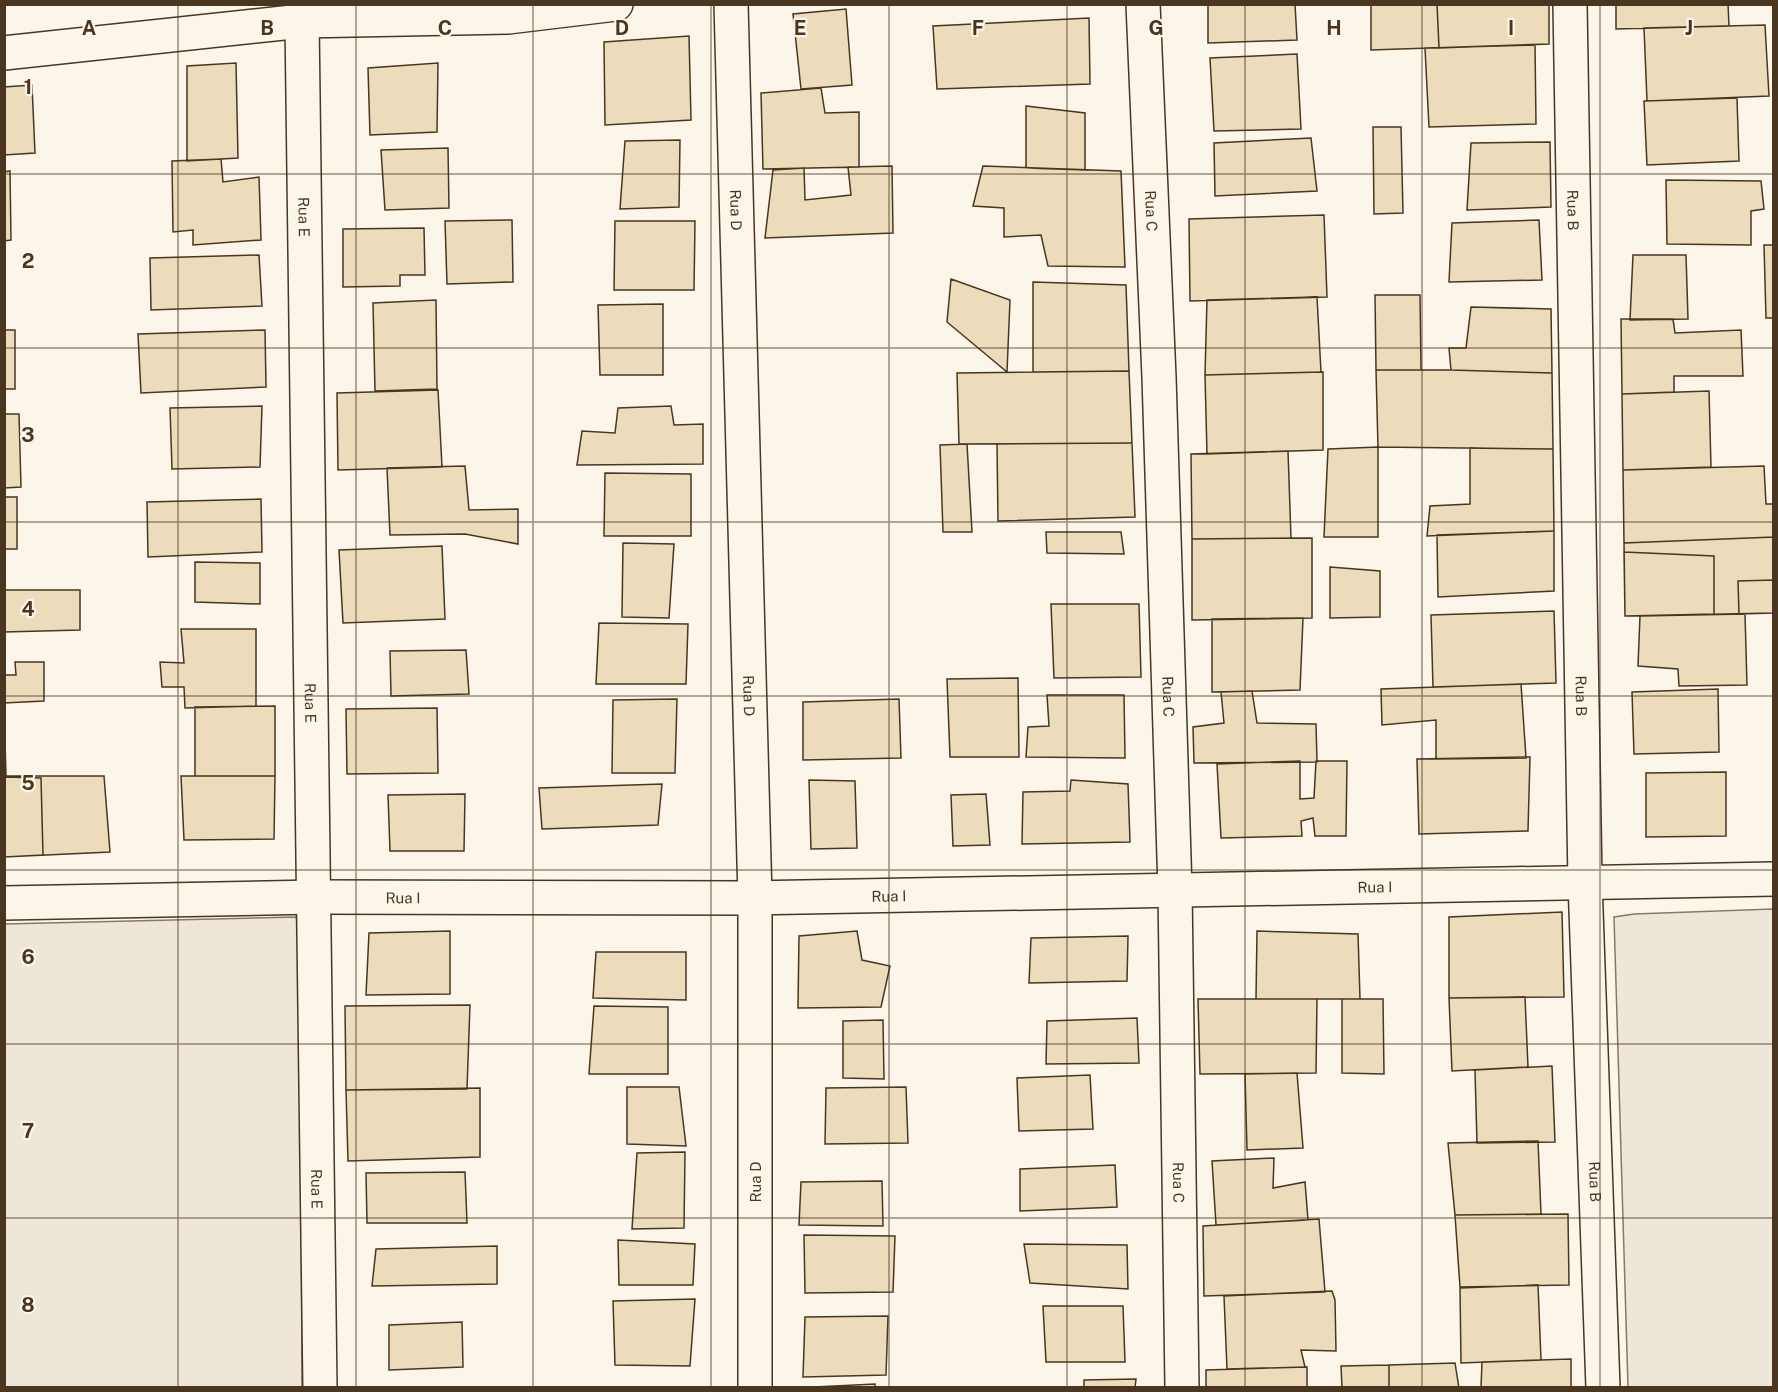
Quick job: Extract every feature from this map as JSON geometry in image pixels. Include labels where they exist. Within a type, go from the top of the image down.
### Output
[{"type":"street","points":[[4,53],[302,21],[508,17],[545,9],[616,4]]},
{"type":"street","name":"Rua D","points":[[731,4],[755,898],[755,1388]]},
{"type":"street","name":"Rua C","points":[[1143,4],[1160,377],[1175,890],[1182,1388]]},
{"type":"street","name":"Rua B","points":[[1570,4],[1585,882],[1604,1388]]},
{"type":"street","name":"Rua E","points":[[302,21],[320,1388]]},
{"type":"street","name":"Rua I","points":[[4,903],[315,897],[755,898],[1773,879]]},
{"type":"shaded area","points":[[1773,909],[1773,1387],[1628,1387],[1614,917],[1634,914]]},
{"type":"shaded area","points":[[296,917],[300,931],[302,1387],[5,1387],[4,924]]},
{"type":"building","points":[[1208,4],[1295,4],[1297,40],[1208,43]]},
{"type":"building","points":[[1371,4],[1549,4],[1549,44],[1371,50]]},
{"type":"building","points":[[1437,4],[1549,4],[1549,44],[1439,48]]},
{"type":"building","points":[[1616,4],[1728,4],[1729,26],[1616,29]]},
{"type":"building","points":[[846,9],[852,85],[801,89],[793,14]]},
{"type":"building","points":[[1089,18],[1090,84],[937,89],[933,26]]},
{"type":"building","points":[[1765,25],[1769,96],[1647,101],[1644,28]]},
{"type":"building","points":[[689,36],[691,120],[605,125],[604,42]]},
{"type":"building","points":[[1535,45],[1536,124],[1429,127],[1425,48]]},
{"type":"building","points":[[1297,54],[1301,129],[1214,131],[1210,58]]},
{"type":"building","points":[[236,63],[238,158],[187,161],[187,66]]},
{"type":"building","points":[[438,63],[437,132],[370,135],[368,68]]},
{"type":"building","points":[[32,85],[35,153],[4,155],[4,87]]},
{"type":"building","points":[[821,88],[825,113],[859,112],[859,167],[763,169],[761,93]]},
{"type":"building","points":[[1737,98],[1739,161],[1647,165],[1644,101]]},
{"type":"building","points":[[1026,106],[1085,113],[1085,170],[1026,168]]},
{"type":"building","points":[[1373,127],[1401,127],[1403,213],[1374,214]]},
{"type":"building","points":[[1311,138],[1317,191],[1215,196],[1214,143]]},
{"type":"building","points":[[680,140],[679,207],[620,209],[625,141]]},
{"type":"building","points":[[1550,142],[1551,207],[1467,210],[1471,143]]},
{"type":"building","points":[[448,148],[449,208],[385,210],[381,150]]},
{"type":"building","points":[[221,159],[223,182],[259,177],[261,240],[193,245],[193,230],[173,232],[172,161]]},
{"type":"building","points":[[892,166],[893,233],[765,238],[773,170],[804,168],[805,200],[851,195],[848,167]]},
{"type":"building","points":[[983,166],[1121,171],[1125,267],[1048,266],[1041,235],[1004,237],[1004,208],[973,206]]},
{"type":"building","points":[[10,171],[11,240],[4,241],[4,172]]},
{"type":"building","points":[[1666,180],[1761,181],[1764,209],[1751,211],[1751,245],[1667,244]]},
{"type":"building","points":[[1324,215],[1327,297],[1190,301],[1189,219]]},
{"type":"building","points":[[512,220],[513,282],[447,284],[445,221]]},
{"type":"building","points":[[1539,220],[1542,280],[1449,282],[1452,223]]},
{"type":"building","points":[[615,221],[695,221],[694,290],[614,290]]},
{"type":"building","points":[[424,228],[425,275],[400,275],[400,286],[343,287],[343,229]]},
{"type":"building","points":[[1764,245],[1774,245],[1774,318],[1766,318]]},
{"type":"building","points":[[259,255],[262,306],[151,310],[150,258]]},
{"type":"building","points":[[1633,255],[1686,255],[1688,319],[1630,320]]},
{"type":"building","points":[[951,279],[1010,300],[1007,372],[947,322]]},
{"type":"building","points":[[1033,282],[1126,285],[1129,371],[1033,372]]},
{"type":"building","points":[[1375,295],[1420,295],[1421,370],[1376,370]]},
{"type":"building","points":[[1317,297],[1321,372],[1205,375],[1207,300]]},
{"type":"building","points":[[436,300],[437,389],[375,391],[373,303]]},
{"type":"building","points":[[663,304],[663,375],[600,375],[598,305]]},
{"type":"building","points":[[1471,307],[1551,309],[1552,373],[1451,370],[1449,348],[1466,348]]},
{"type":"building","points":[[1621,319],[1673,319],[1675,333],[1741,330],[1743,376],[1674,376],[1674,392],[1622,394]]},
{"type":"building","points":[[4,330],[15,330],[15,389],[4,389]]},
{"type":"building","points":[[265,330],[266,387],[141,393],[138,334]]},
{"type":"building","points":[[1376,370],[1552,373],[1553,449],[1378,447]]},
{"type":"building","points":[[1129,371],[1132,443],[959,444],[957,373]]},
{"type":"building","points":[[1323,372],[1323,450],[1207,454],[1205,375]]},
{"type":"building","points":[[438,390],[442,467],[338,470],[337,393]]},
{"type":"building","points":[[1709,391],[1711,467],[1623,470],[1622,394]]},
{"type":"building","points":[[262,406],[260,467],[172,469],[170,408]]},
{"type":"building","points":[[671,406],[674,425],[703,424],[703,464],[577,465],[582,431],[615,433],[618,408]]},
{"type":"building","points":[[4,414],[19,414],[21,487],[4,488]]},
{"type":"building","points":[[1132,443],[1135,517],[998,521],[997,444]]},
{"type":"building","points":[[967,444],[972,532],[943,532],[940,445]]},
{"type":"building","points":[[1378,447],[1378,537],[1324,537],[1328,449]]},
{"type":"building","points":[[1470,448],[1553,449],[1554,531],[1427,536],[1430,506],[1470,504]]},
{"type":"building","points":[[1288,451],[1291,538],[1192,539],[1191,454]]},
{"type":"building","points":[[465,466],[469,510],[518,509],[518,544],[465,534],[390,535],[387,468]]},
{"type":"building","points":[[1764,466],[1766,504],[1774,504],[1774,537],[1624,543],[1623,470]]},
{"type":"building","points":[[605,473],[691,474],[691,536],[604,536]]},
{"type":"building","points":[[4,497],[17,497],[17,549],[4,549]]},
{"type":"building","points":[[261,499],[262,552],[148,557],[147,502]]},
{"type":"building","points":[[1554,531],[1554,591],[1438,597],[1437,535]]},
{"type":"building","points":[[1046,532],[1121,532],[1124,554],[1047,553]]},
{"type":"building","points":[[1774,537],[1774,613],[1625,616],[1624,543]]},
{"type":"building","points":[[1312,538],[1312,618],[1192,620],[1192,539]]},
{"type":"building","points":[[623,543],[674,544],[669,618],[622,617]]},
{"type":"building","points":[[442,546],[445,619],[343,623],[339,550]]},
{"type":"building","points":[[1624,552],[1714,556],[1714,614],[1625,616]]},
{"type":"building","points":[[195,562],[260,563],[260,604],[195,602]]},
{"type":"building","points":[[1330,567],[1380,571],[1380,617],[1330,618]]},
{"type":"building","points":[[1774,580],[1774,613],[1739,614],[1738,581]]},
{"type":"building","points":[[4,590],[80,590],[80,630],[4,632]]},
{"type":"building","points":[[1051,604],[1139,604],[1141,677],[1054,678]]},
{"type":"building","points":[[1554,611],[1556,683],[1433,687],[1431,615]]},
{"type":"building","points":[[1745,614],[1747,685],[1679,686],[1678,669],[1638,666],[1640,616]]},
{"type":"building","points":[[1303,618],[1300,690],[1212,692],[1212,619]]},
{"type":"building","points":[[599,623],[688,624],[686,684],[596,684]]},
{"type":"building","points":[[181,629],[256,629],[256,706],[185,708],[184,687],[162,687],[160,662],[184,663]]},
{"type":"building","points":[[466,650],[469,694],[391,696],[390,651]]},
{"type":"building","points":[[15,662],[44,662],[44,701],[4,703],[4,675],[16,675]]},
{"type":"building","points":[[1018,678],[1019,757],[950,757],[947,679]]},
{"type":"building","points":[[1521,684],[1526,758],[1436,759],[1436,720],[1382,725],[1381,689]]},
{"type":"building","points":[[1718,689],[1719,752],[1634,754],[1632,692]]},
{"type":"building","points":[[1252,691],[1257,723],[1316,724],[1317,762],[1194,763],[1193,727],[1224,723],[1221,692]]},
{"type":"building","points":[[1047,695],[1124,695],[1125,758],[1026,757],[1028,727],[1049,726]]},
{"type":"building","points":[[677,699],[675,773],[612,773],[613,700]]},
{"type":"building","points":[[899,699],[901,758],[803,760],[803,702]]},
{"type":"building","points":[[4,703],[6,776],[4,776]]},
{"type":"building","points":[[275,706],[275,776],[195,776],[195,707]]},
{"type":"building","points":[[437,708],[438,773],[347,774],[346,709]]},
{"type":"building","points":[[1530,757],[1528,831],[1419,834],[1417,759]]},
{"type":"building","points":[[1300,761],[1300,799],[1314,798],[1316,761],[1347,761],[1346,836],[1315,836],[1313,818],[1301,821],[1302,836],[1221,838],[1217,764]]},
{"type":"building","points":[[1726,772],[1726,836],[1646,837],[1646,773]]},
{"type":"building","points":[[4,776],[104,776],[110,852],[4,857]]},
{"type":"building","points":[[181,776],[275,776],[274,839],[184,840]]},
{"type":"building","points":[[4,777],[41,778],[43,855],[4,857]]},
{"type":"building","points":[[809,780],[855,781],[857,848],[811,849]]},
{"type":"building","points":[[1071,780],[1128,784],[1130,842],[1022,844],[1023,792],[1070,791]]},
{"type":"building","points":[[662,784],[658,825],[542,829],[539,788]]},
{"type":"building","points":[[465,794],[464,851],[390,851],[388,795]]},
{"type":"building","points":[[986,794],[990,845],[953,846],[951,795]]},
{"type":"building","points":[[1562,912],[1564,997],[1449,998],[1449,917]]},
{"type":"building","points":[[450,931],[450,994],[366,995],[369,933]]},
{"type":"building","points":[[857,931],[862,960],[890,966],[881,1007],[798,1008],[799,936]]},
{"type":"building","points":[[1257,931],[1358,934],[1360,999],[1256,999]]},
{"type":"building","points":[[1128,936],[1127,981],[1029,983],[1031,938]]},
{"type":"building","points":[[596,952],[686,952],[686,1000],[593,998]]},
{"type":"building","points":[[1525,997],[1528,1067],[1452,1071],[1449,998]]},
{"type":"building","points":[[1198,999],[1317,999],[1316,1073],[1200,1074]]},
{"type":"building","points":[[1342,999],[1383,999],[1384,1074],[1342,1073]]},
{"type":"building","points":[[470,1005],[467,1089],[346,1090],[345,1006]]},
{"type":"building","points":[[594,1006],[668,1007],[668,1074],[589,1074]]},
{"type":"building","points":[[1137,1018],[1139,1063],[1046,1064],[1047,1021]]},
{"type":"building","points":[[883,1020],[884,1079],[843,1078],[843,1021]]},
{"type":"building","points":[[1552,1066],[1555,1142],[1477,1143],[1475,1070]]},
{"type":"building","points":[[1297,1073],[1303,1148],[1247,1150],[1245,1074]]},
{"type":"building","points":[[1090,1075],[1093,1129],[1019,1131],[1017,1078]]},
{"type":"building","points":[[627,1087],[679,1087],[686,1146],[627,1144]]},
{"type":"building","points":[[906,1087],[908,1143],[825,1144],[826,1088]]},
{"type":"building","points":[[480,1088],[480,1157],[348,1161],[346,1090]]},
{"type":"building","points":[[1538,1141],[1541,1214],[1455,1215],[1448,1143]]},
{"type":"building","points":[[685,1152],[684,1228],[632,1229],[637,1153]]},
{"type":"building","points":[[1274,1158],[1273,1188],[1305,1182],[1308,1220],[1216,1225],[1212,1161]]},
{"type":"building","points":[[1115,1165],[1117,1207],[1020,1211],[1020,1169]]},
{"type":"building","points":[[465,1172],[467,1223],[367,1223],[366,1173]]},
{"type":"building","points":[[882,1181],[883,1226],[799,1225],[801,1182]]},
{"type":"building","points":[[1568,1214],[1569,1285],[1460,1287],[1455,1215]]},
{"type":"building","points":[[1319,1219],[1325,1292],[1204,1296],[1203,1226]]},
{"type":"building","points":[[804,1235],[895,1236],[893,1292],[805,1293]]},
{"type":"building","points":[[618,1240],[695,1244],[693,1285],[619,1285]]},
{"type":"building","points":[[1024,1244],[1127,1245],[1128,1289],[1030,1283]]},
{"type":"building","points":[[497,1246],[497,1284],[372,1286],[376,1249]]},
{"type":"building","points":[[1538,1285],[1541,1360],[1461,1363],[1460,1288]]},
{"type":"building","points":[[1332,1291],[1335,1300],[1336,1351],[1301,1350],[1305,1367],[1227,1369],[1224,1296]]},
{"type":"building","points":[[695,1299],[690,1366],[615,1365],[613,1301]]},
{"type":"building","points":[[1043,1306],[1123,1306],[1125,1362],[1046,1362]]},
{"type":"building","points":[[888,1316],[886,1375],[803,1377],[805,1317]]},
{"type":"building","points":[[462,1322],[463,1367],[389,1370],[389,1325]]},
{"type":"building","points":[[1571,1359],[1571,1388],[1481,1388],[1482,1362]]},
{"type":"building","points":[[1455,1363],[1459,1388],[1389,1388],[1389,1365]]},
{"type":"building","points":[[1389,1365],[1389,1388],[1342,1388],[1341,1366]]},
{"type":"building","points":[[1307,1367],[1307,1388],[1206,1388],[1206,1370]]},
{"type":"building","points":[[1136,1379],[1135,1388],[1084,1388],[1084,1380]]},
{"type":"building","points":[[875,1384],[875,1388],[814,1388],[814,1387]]}]
